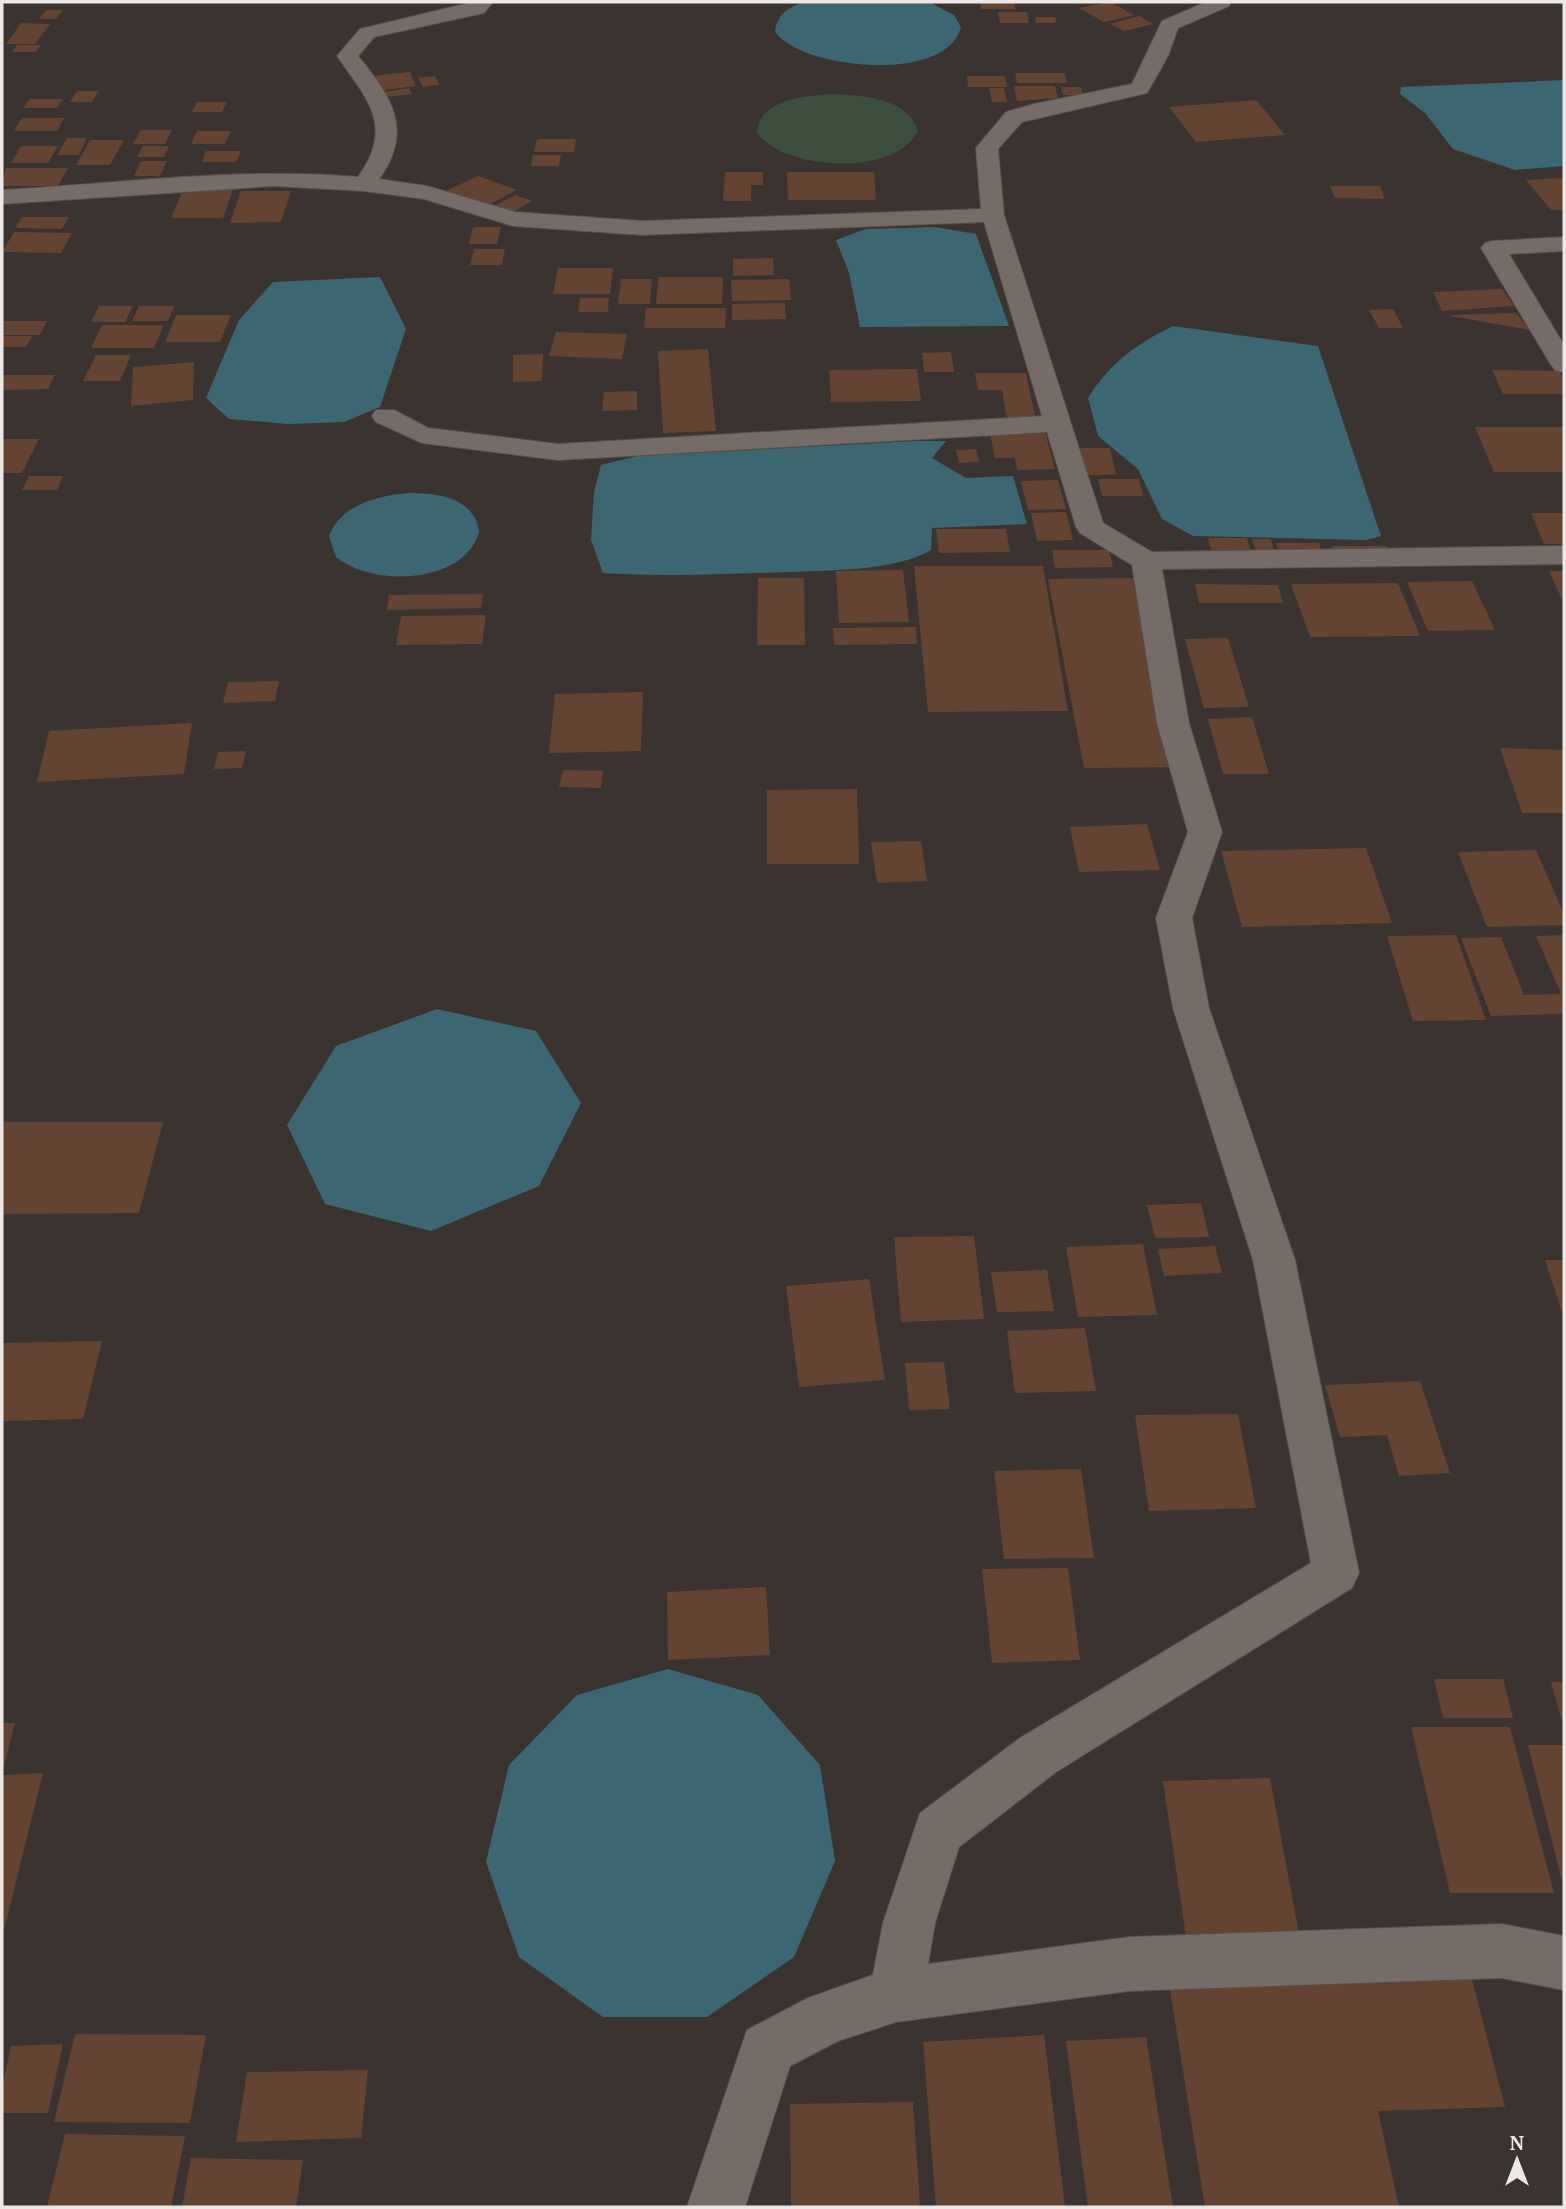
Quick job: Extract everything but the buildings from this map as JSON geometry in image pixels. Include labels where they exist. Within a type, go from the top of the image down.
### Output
[{"type":"street","points":[[364,184],[384,154],[385,124],[381,101],[347,56],[367,33],[477,9],[483,2]]},
{"type":"street","points":[[1222,2],[1169,25],[1158,56],[1140,89],[1034,110],[1014,117],[987,148],[993,215],[1090,527],[1146,561],[1564,555]]},
{"type":"street","points":[[2,197],[241,177],[321,179],[364,184],[427,193],[513,219],[642,228],[993,215]]},
{"type":"street","points":[[1564,244],[1493,248],[1564,365]]},
{"type":"street","points":[[385,416],[422,435],[558,452],[1057,423]]},
{"type":"street","points":[[896,1995],[909,1923],[938,1831],[1038,1755],[1336,1573],[1273,1260],[1191,1008],[1174,918],[1205,832],[1173,723],[1146,561]]},
{"type":"street","points":[[716,2207],[757,2090],[766,2049],[827,2017],[896,1995],[1129,1964],[1502,1951],[1564,1963]]},
{"type":"green space","points":[[834,94],[883,100],[904,111],[918,131],[906,146],[887,156],[865,162],[840,164],[791,155],[771,146],[757,133],[766,112],[775,106],[798,98]]},
{"type":"water","points":[[803,2],[929,2],[954,15],[961,27],[951,45],[931,57],[904,63],[874,65],[844,62],[815,56],[791,45],[775,32],[784,13]]},
{"type":"water","points":[[1564,80],[1564,166],[1515,170],[1453,149],[1425,113],[1400,94],[1401,87]]},
{"type":"water","points":[[935,227],[976,234],[1009,326],[860,327],[849,273],[836,240],[866,229]]},
{"type":"water","points":[[380,277],[406,329],[380,407],[344,422],[288,424],[229,419],[206,398],[239,320],[273,282]]},
{"type":"water","points":[[1173,326],[1318,346],[1381,536],[1366,540],[1193,536],[1162,519],[1138,469],[1098,436],[1088,398],[1105,375],[1125,356]]},
{"type":"water","points":[[946,441],[932,458],[966,478],[1013,476],[1027,524],[932,528],[931,550],[900,562],[844,570],[790,572],[673,575],[603,573],[591,540],[594,492],[601,465],[637,456]]},
{"type":"water","points":[[410,493],[443,496],[463,505],[476,521],[479,532],[470,550],[437,571],[415,576],[371,573],[352,567],[336,557],[329,536],[342,516],[362,503]]},
{"type":"water","points":[[437,1009],[536,1031],[581,1103],[539,1186],[431,1231],[325,1204],[287,1125],[336,1046]]},
{"type":"water","points":[[668,1669],[758,1695],[820,1765],[835,1861],[794,1957],[707,2017],[603,2017],[519,1957],[486,1862],[509,1765],[577,1695]]}]
